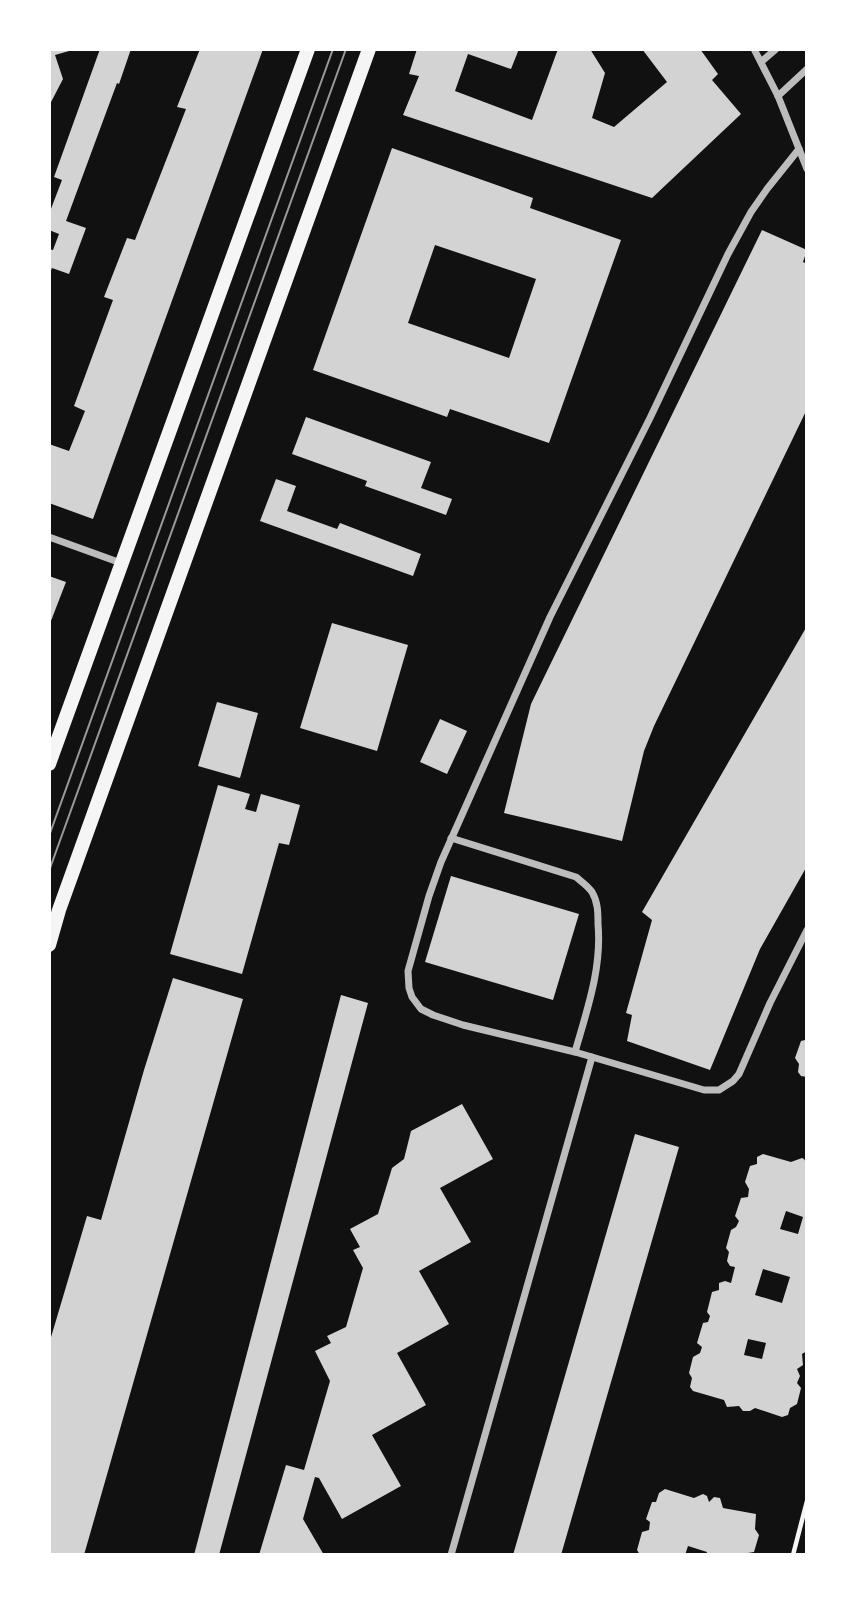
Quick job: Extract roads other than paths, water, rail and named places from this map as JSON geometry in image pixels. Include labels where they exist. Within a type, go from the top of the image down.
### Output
[{"type":"main road","points":[[49,764],[308,49]]},
{"type":"main road","points":[[49,944],[369,49]]},
{"type":"street","points":[[754,49],[778,96],[807,169]]},
{"type":"street","points":[[762,61],[776,49]]},
{"type":"street","points":[[778,96],[807,69]]},
{"type":"street","points":[[799,149],[767,188],[732,246],[550,617],[451,838],[429,896],[409,966],[408,979],[412,997],[422,1009],[433,1015],[712,1091],[719,1090],[739,1074],[770,1003],[807,930]]},
{"type":"street","points":[[49,537],[121,563]]},
{"type":"street","points":[[451,838],[576,877],[593,894],[597,909],[598,961],[575,1052]]},
{"type":"street","points":[[451,1555],[592,1057]]},
{"type":"tram line","points":[[49,836],[333,49]]},
{"type":"tram line","points":[[49,871],[346,49]]}]
